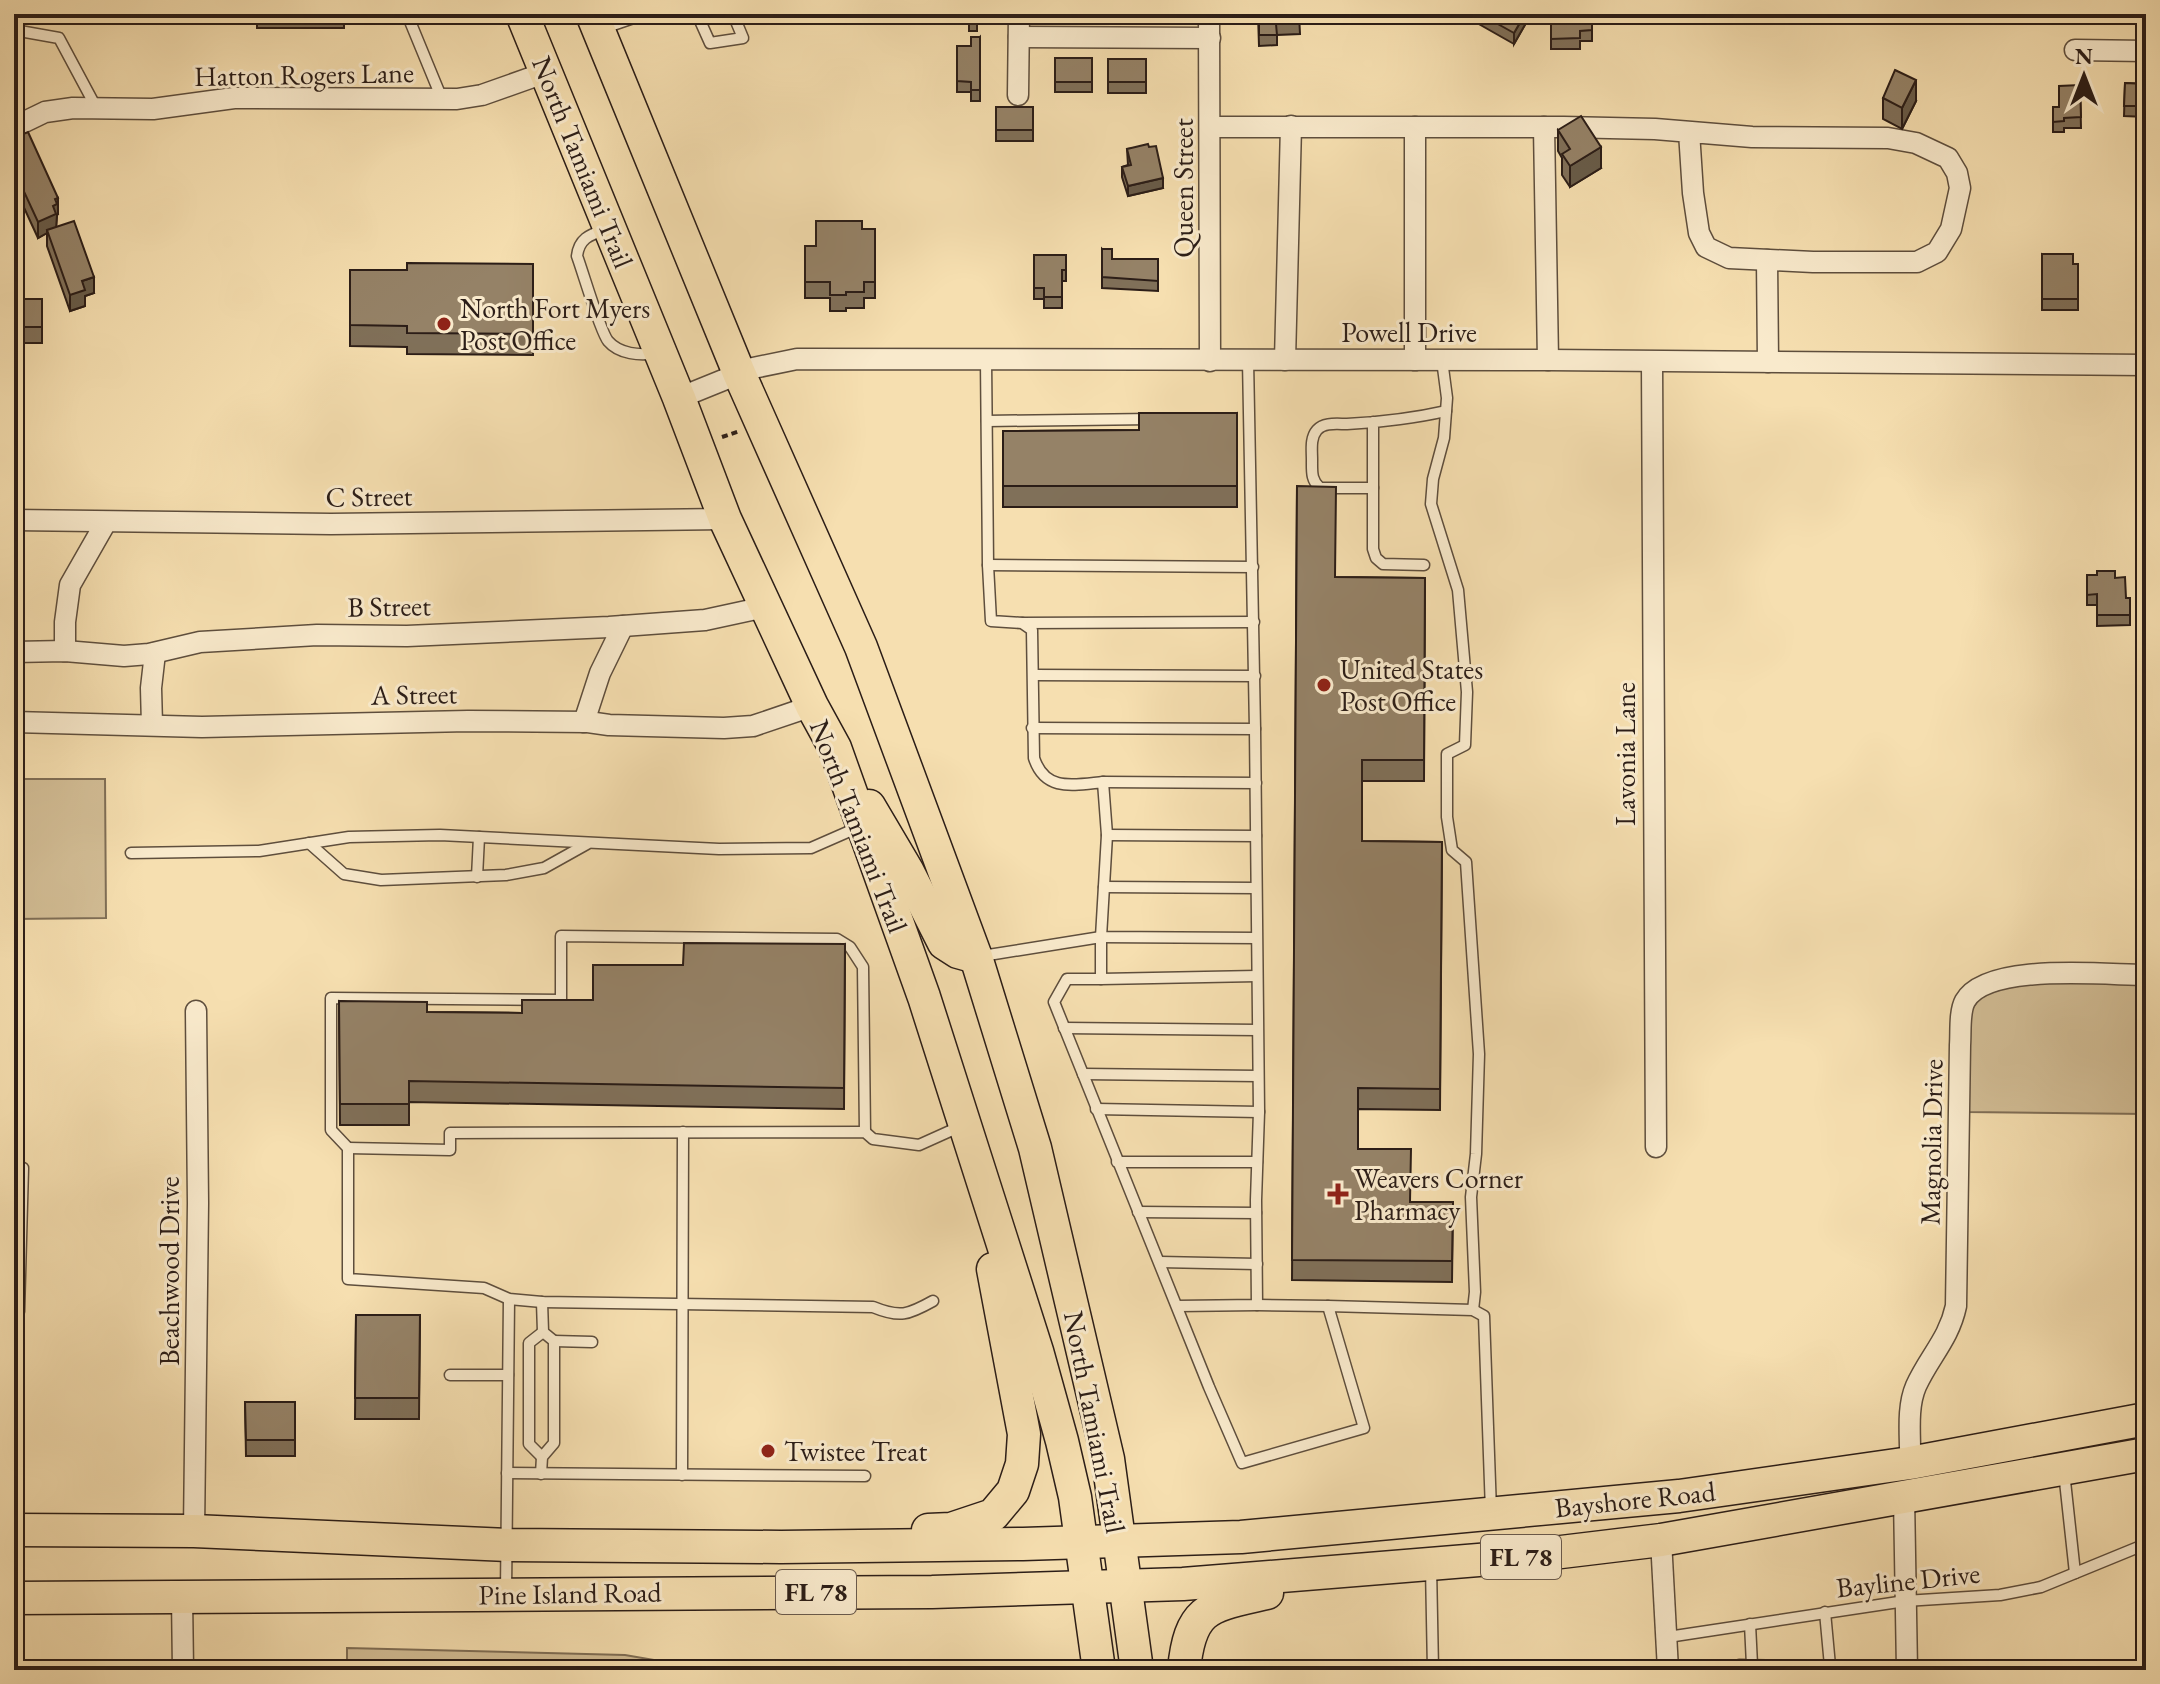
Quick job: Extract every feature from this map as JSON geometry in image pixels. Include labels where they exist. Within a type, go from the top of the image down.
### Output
[{"type":"main road","name":"North Tamiami Trail","points":[[522,14],[661,352],[725,519],[812,706],[835,748],[924,997],[1058,1426],[1082,1542],[1099,1670]]},
{"type":"main road","name":"North Tamiami Trail","points":[[595,22],[739,373],[861,647],[976,957],[1035,1148],[1108,1459],[1137,1670]]},
{"type":"main road","points":[[835,748],[908,872],[944,943],[958,952],[976,957]]},
{"type":"main road","points":[[781,1547],[876,1533],[951,1529],[993,1515],[1013,1491],[1022,1464],[1024,1434],[965,1124]]},
{"type":"main road","name":"Bayshore Road","points":[[1119,1541],[1241,1537],[1679,1496],[1910,1463],[2146,1419]]},
{"type":"main road","name":"Bayshore Road","points":[[1126,1586],[1431,1565],[1661,1540],[2146,1452]]},
{"type":"main road","name":"Pine Island Road","points":[[14,1530],[194,1531],[508,1545],[781,1547],[1119,1541]]},
{"type":"main road","points":[[1184,1670],[1190,1630],[1200,1617],[1211,1610],[1229,1602],[1380,1569]]},
{"type":"main road","name":"Pine Island Road","points":[[14,1598],[932,1592],[1126,1586]]},
{"type":"street","points":[[1018,95],[1019,14]]},
{"type":"street","name":"Queen Street","points":[[1209,14],[1210,361]]},
{"type":"street","points":[[1019,37],[1210,38]]},
{"type":"street","points":[[2075,50],[2146,51]]},
{"type":"street","name":"Hatton Rogers Lane","points":[[14,127],[45,112],[73,108],[153,109],[234,98],[442,99],[482,95],[547,72]]},
{"type":"street","points":[[1285,360],[1291,126]]},
{"type":"street","points":[[1211,127],[1544,127],[1689,132],[1752,137],[1888,138],[1916,143],[1948,158],[1957,173],[1960,188],[1951,229],[1937,252],[1917,262],[1729,258],[1706,247],[1699,233],[1689,132]]},
{"type":"street","points":[[1415,127],[1415,360]]},
{"type":"street","points":[[1544,127],[1548,360]]},
{"type":"street","points":[[1767,260],[1768,362]]},
{"type":"street","name":"Powell Drive","points":[[679,398],[739,373],[797,359],[2146,365]]},
{"type":"street","name":"Lavonia Lane","points":[[1652,362],[1656,1147]]},
{"type":"street","name":"C Street","points":[[14,520],[331,524],[725,519]]},
{"type":"street","points":[[65,651],[70,585],[106,522]]},
{"type":"street","name":"B Street","points":[[14,652],[65,651],[124,656],[155,653],[200,642],[317,635],[407,636],[705,620],[765,607]]},
{"type":"street","points":[[584,722],[600,673],[623,626]]},
{"type":"street","points":[[152,725],[151,688],[155,653]]},
{"type":"street","name":"A Street","points":[[14,722],[202,727],[468,721],[584,722],[667,727],[753,726],[812,706]]},
{"type":"street","name":"Magnolia Drive","points":[[1910,1463],[1911,1408],[1916,1387],[1952,1327],[1956,1306],[1960,1045],[1964,1003],[1979,985],[2001,978],[2023,975],[2146,975]]},
{"type":"street","name":"Beachwood Drive","points":[[194,1531],[198,1203],[196,1011]]},
{"type":"street","points":[[1904,1497],[1907,1670]]},
{"type":"street","points":[[1661,1540],[1668,1670]]},
{"type":"street","points":[[182,1597],[183,1670]]},
{"type":"lane","points":[[14,24],[15,14]]},
{"type":"lane","points":[[407,14],[442,99]]},
{"type":"lane","points":[[595,22],[645,14]]},
{"type":"lane","points":[[697,14],[710,43],[743,38],[733,14]]},
{"type":"lane","points":[[14,30],[59,38],[97,109]]},
{"type":"lane","points":[[610,228],[587,235],[578,247],[577,256],[607,341],[636,354],[661,352]]},
{"type":"lane","points":[[986,360],[991,621],[1254,622]]},
{"type":"lane","points":[[1248,360],[1255,676],[1259,1112],[1257,1305]]},
{"type":"lane","points":[[1442,360],[1447,398],[1444,438],[1433,479],[1431,504],[1458,590],[1467,692],[1465,745],[1447,754],[1447,817],[1452,850],[1466,862],[1479,1054],[1476,1154],[1471,1197],[1473,1310]]},
{"type":"lane","points":[[1373,488],[1320,488],[1314,483],[1312,440],[1317,430],[1325,425],[1402,421],[1446,411]]},
{"type":"lane","points":[[1234,418],[1250,418]]},
{"type":"lane","points":[[987,421],[1157,419]]},
{"type":"lane","points":[[1373,422],[1373,549],[1376,558],[1383,564],[1424,565]]},
{"type":"lane","points":[[988,565],[1253,567]]},
{"type":"lane","points":[[1022,623],[1032,630],[1032,728],[1034,758],[1039,774],[1051,782],[1069,784],[1256,783]]},
{"type":"lane","points":[[1034,675],[1255,676]]},
{"type":"lane","points":[[1032,728],[1255,729]]},
{"type":"lane","points":[[1101,979],[1107,835],[1103,782]]},
{"type":"lane","points":[[131,853],[259,851],[349,837],[440,835],[719,849],[811,848],[861,826]]},
{"type":"lane","points":[[1107,835],[1256,836]]},
{"type":"lane","points":[[477,877],[479,837]]},
{"type":"lane","points":[[309,843],[344,874],[381,880],[506,875],[544,868],[588,844]]},
{"type":"lane","points":[[1104,887],[1255,888]]},
{"type":"lane","points":[[865,1132],[863,967],[850,947],[837,939],[561,936],[561,1000],[331,998],[331,1130],[348,1148],[348,1279],[484,1288],[509,1299],[542,1302],[873,1307],[894,1315],[914,1312],[933,1301]]},
{"type":"lane","points":[[976,957],[1101,937],[1256,938]]},
{"type":"lane","points":[[1257,976],[1067,979],[1054,1002],[1242,1463],[1364,1428],[1328,1306]]},
{"type":"lane","points":[[1064,1028],[1257,1030]]},
{"type":"lane","points":[[1083,1074],[1258,1076]]},
{"type":"lane","points":[[1096,1109],[1259,1112]]},
{"type":"lane","points":[[348,1148],[450,1150],[450,1133],[865,1132],[873,1139],[919,1145],[965,1124]]},
{"type":"lane","points":[[682,1475],[683,1132]]},
{"type":"lane","points":[[1117,1162],[1257,1162]]},
{"type":"lane","points":[[14,1332],[19,1311],[23,1168]]},
{"type":"lane","points":[[1138,1212],[1256,1213]]},
{"type":"lane","points":[[1160,1262],[1257,1264]]},
{"type":"lane","points":[[506,1593],[509,1299]]},
{"type":"lane","points":[[542,1302],[543,1332],[554,1341],[592,1342]]},
{"type":"lane","points":[[1178,1306],[1473,1310],[1484,1316],[1492,1514]]},
{"type":"lane","points":[[542,1457],[529,1444],[529,1343],[543,1332]]},
{"type":"lane","points":[[541,1474],[542,1457],[554,1443],[554,1341]]},
{"type":"lane","points":[[450,1375],[508,1375]]},
{"type":"lane","points":[[2064,1468],[2075,1573]]},
{"type":"lane","points":[[507,1473],[865,1476]]},
{"type":"lane","name":"Bayline Drive","points":[[1668,1637],[1905,1601],[2000,1595],[2041,1587],[2146,1544]]},
{"type":"lane","points":[[1422,1670],[1433,1670],[1431,1565]]},
{"type":"lane","points":[[1825,1612],[1830,1666]]},
{"type":"lane","points":[[1750,1624],[1752,1665]]},
{"type":"lane","points":[[1739,1670],[1739,1665],[1752,1665],[1830,1666],[1848,1667],[1848,1670]]},
{"type":"path","points":[[716,440],[741,431]]},
{"type":"shaded area","points":[[14,779],[105,779],[106,918],[14,919]]},
{"type":"shaded area","points":[[2018,981],[2146,982],[2146,1114],[1967,1112],[1971,1010],[1986,991]]},
{"type":"shaded area","points":[[347,1648],[625,1655],[712,1670],[347,1670]]},
{"type":"building","points":[[969,14],[977,14],[977,20],[969,20]]},
{"type":"building","points":[[1259,14],[1299,14],[1300,23],[1276,24],[1277,35],[1259,35]]},
{"type":"building","points":[[1480,14],[1525,14],[1514,33]]},
{"type":"building","points":[[1551,14],[1592,14],[1592,30],[1580,31],[1580,38],[1551,39]]},
{"type":"building","points":[[971,37],[980,37],[980,90],[971,90],[971,82],[957,81],[957,46],[971,46]]},
{"type":"building","points":[[1055,58],[1092,58],[1092,82],[1055,82]]},
{"type":"building","points":[[1108,59],[1146,59],[1146,82],[1108,82]]},
{"type":"building","points":[[1895,70],[1916,80],[1902,108],[1883,98]]},
{"type":"building","points":[[2125,83],[2146,84],[2146,106],[2124,106]]},
{"type":"building","points":[[2080,85],[2081,117],[2053,122],[2053,107],[2059,107],[2059,86]]},
{"type":"building","points":[[996,107],[1033,107],[1033,130],[996,130]]},
{"type":"building","points":[[1581,116],[1601,147],[1570,166],[1562,154],[1570,149],[1558,130]]},
{"type":"building","points":[[28,132],[58,198],[53,206],[56,214],[38,222],[14,170],[14,138]]},
{"type":"building","points":[[1148,144],[1149,147],[1156,146],[1163,178],[1128,186],[1122,167],[1131,165],[1127,149]]},
{"type":"building","points":[[74,221],[94,277],[82,281],[85,290],[70,295],[47,230]]},
{"type":"building","points":[[816,221],[862,221],[862,229],[875,229],[875,282],[864,282],[864,292],[830,295],[830,282],[805,282],[805,246],[816,246]]},
{"type":"building","points":[[1102,249],[1112,249],[1112,259],[1158,259],[1158,281],[1102,277]]},
{"type":"building","points":[[2042,254],[2073,254],[2073,264],[2078,264],[2078,299],[2042,299]]},
{"type":"building","points":[[1034,255],[1066,255],[1066,270],[1062,270],[1062,297],[1044,297],[1044,288],[1034,288]]},
{"type":"building","points":[[407,263],[533,264],[533,334],[407,333],[407,326],[350,325],[350,270],[407,270]]},
{"type":"building","points":[[14,299],[42,299],[42,327],[14,327]]},
{"type":"building","points":[[1139,413],[1237,413],[1237,486],[1003,486],[1003,431],[1139,430]]},
{"type":"building","points":[[1297,486],[1336,487],[1335,577],[1425,578],[1424,760],[1362,760],[1362,841],[1442,842],[1440,1089],[1358,1088],[1358,1149],[1411,1149],[1410,1202],[1453,1202],[1452,1261],[1292,1260]]},
{"type":"building","points":[[2097,571],[2115,571],[2115,578],[2125,577],[2130,615],[2097,615],[2097,594],[2087,595],[2087,575],[2097,575]]},
{"type":"building","points":[[684,943],[845,944],[844,1088],[409,1081],[409,1104],[340,1104],[339,1001],[427,1002],[427,1012],[522,1013],[522,1000],[593,1000],[593,965],[683,965]]},
{"type":"building","points":[[356,1315],[420,1315],[419,1398],[355,1398]]},
{"type":"building","points":[[245,1402],[295,1402],[295,1440],[246,1440]]},
{"type":"place","name":"North Fort Myers Post Office","points":[[444,324]]},
{"type":"place","name":"United States Post Office","points":[[1324,685]]},
{"type":"place","name":"Weavers Corner Pharmacy","points":[[1338,1194]]},
{"type":"place","name":"Twistee Treat","points":[[768,1451]]}]
